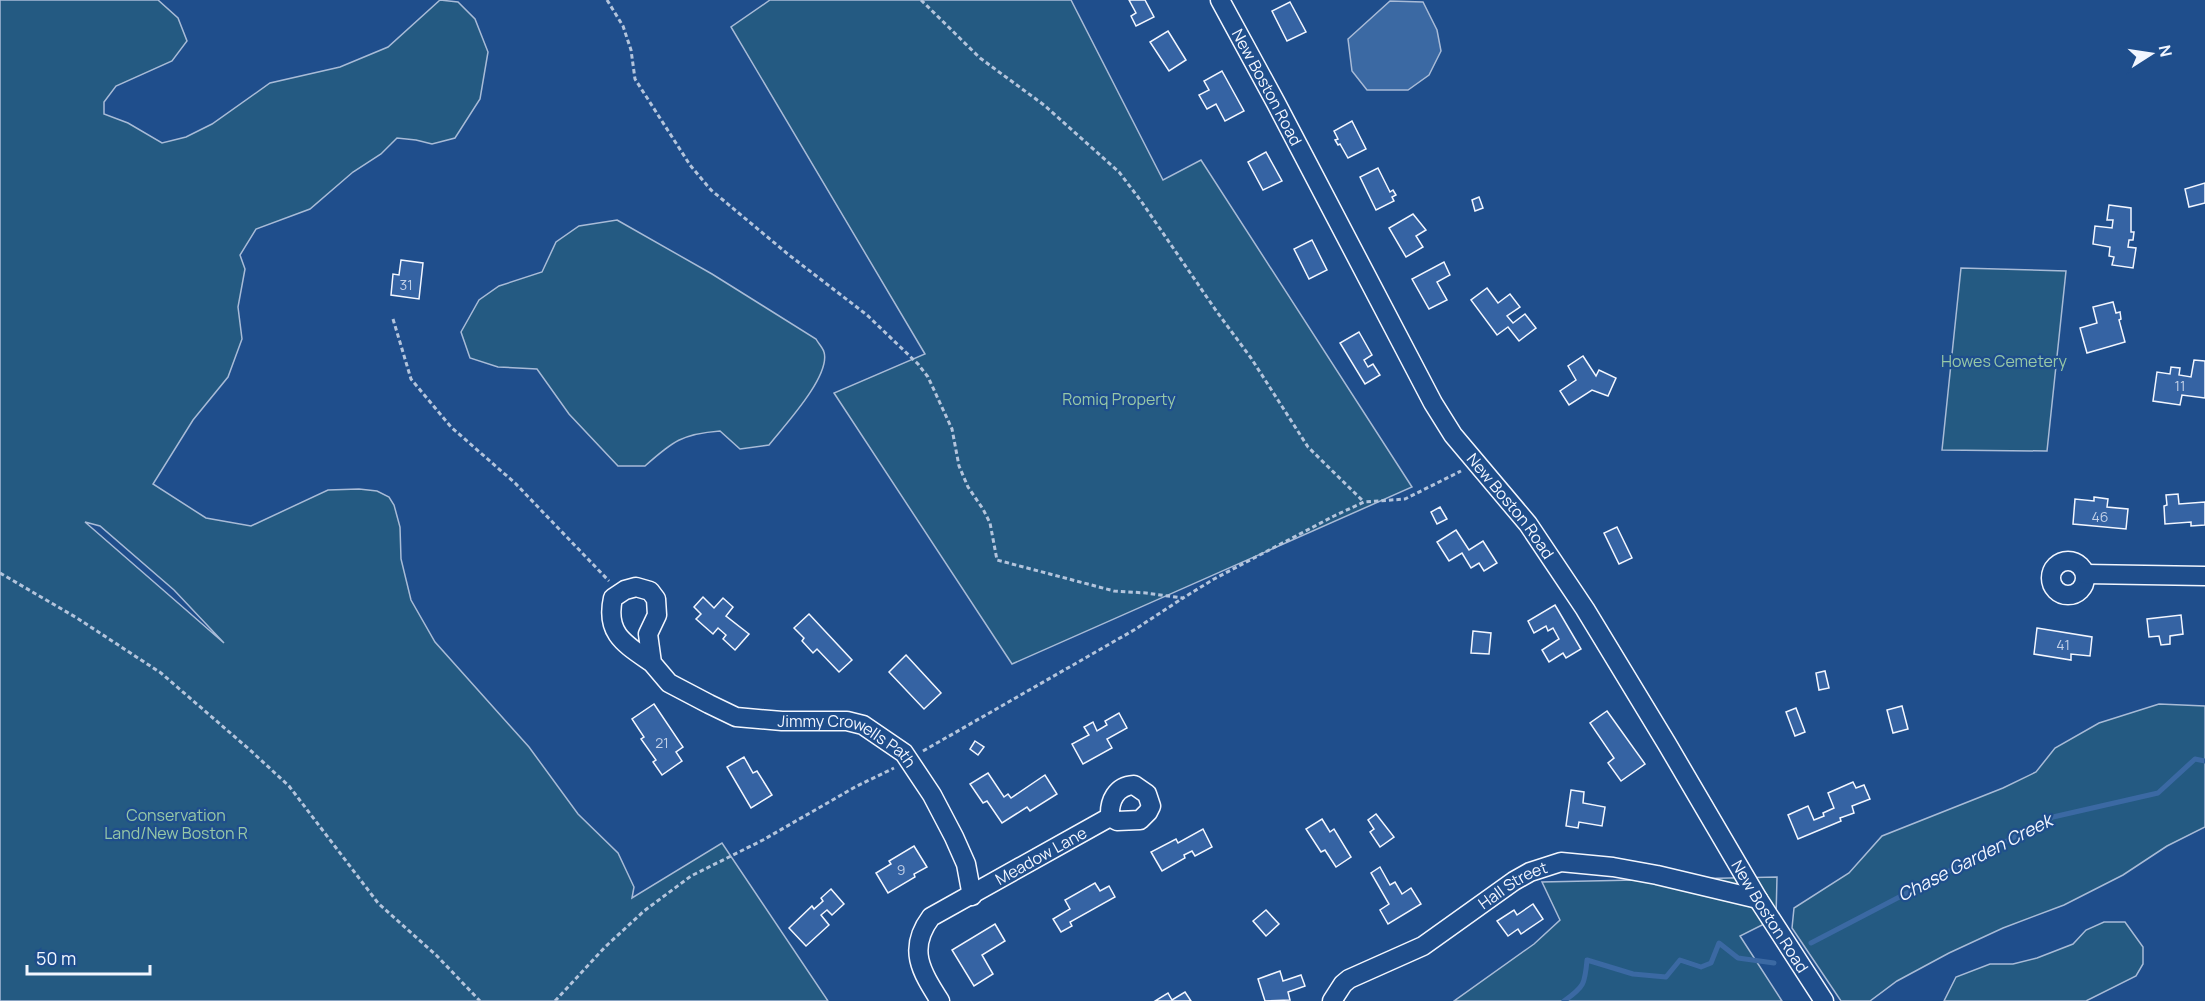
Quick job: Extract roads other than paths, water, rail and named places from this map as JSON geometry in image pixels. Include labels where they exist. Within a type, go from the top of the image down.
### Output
[{"type":"street","name":"New Boston Road","points":[[1220,0],[1433,403],[1453,435],[1528,524],[1585,609],[1758,899],[1824,1001]]},
{"type":"street","points":[[2085,574],[2205,576]]},
{"type":"street","name":"Jimmy Crowells Path","points":[[652,663],[648,634],[657,615],[656,599],[650,591],[636,587],[621,592],[613,598],[609,614],[613,629],[625,644],[652,663],[669,683],[736,717],[782,721],[846,721],[863,725],[904,753],[932,795],[954,837],[966,864],[972,896]]},
{"type":"street","name":"Meadow Lane","points":[[940,1001],[923,973],[919,960],[918,942],[923,928],[931,917],[1110,817]]},
{"type":"street","name":"Hall Street","points":[[1332,1001],[1343,984],[1349,980],[1423,946],[1530,872],[1561,862],[1613,867],[1657,875],[1758,899]]},
{"type":"waterway","name":"Chase Garden Creek","points":[[1811,943],[2053,817],[2158,793],[2195,759],[2205,761]]},
{"type":"waterway","name":"Chase Garden Creek","points":[[1564,1001],[1582,984],[1587,960],[1633,974],[1666,977],[1680,960],[1701,967],[1711,963],[1719,943],[1738,958],[1774,963]]},
{"type":"park label","name":"Howes Cemetery","points":[[2004,361]]},
{"type":"park label","name":"Romiq Property","points":[[1119,399]]},
{"type":"park label","name":"Conservation Land/New Boston R","points":[[176,824]]}]
